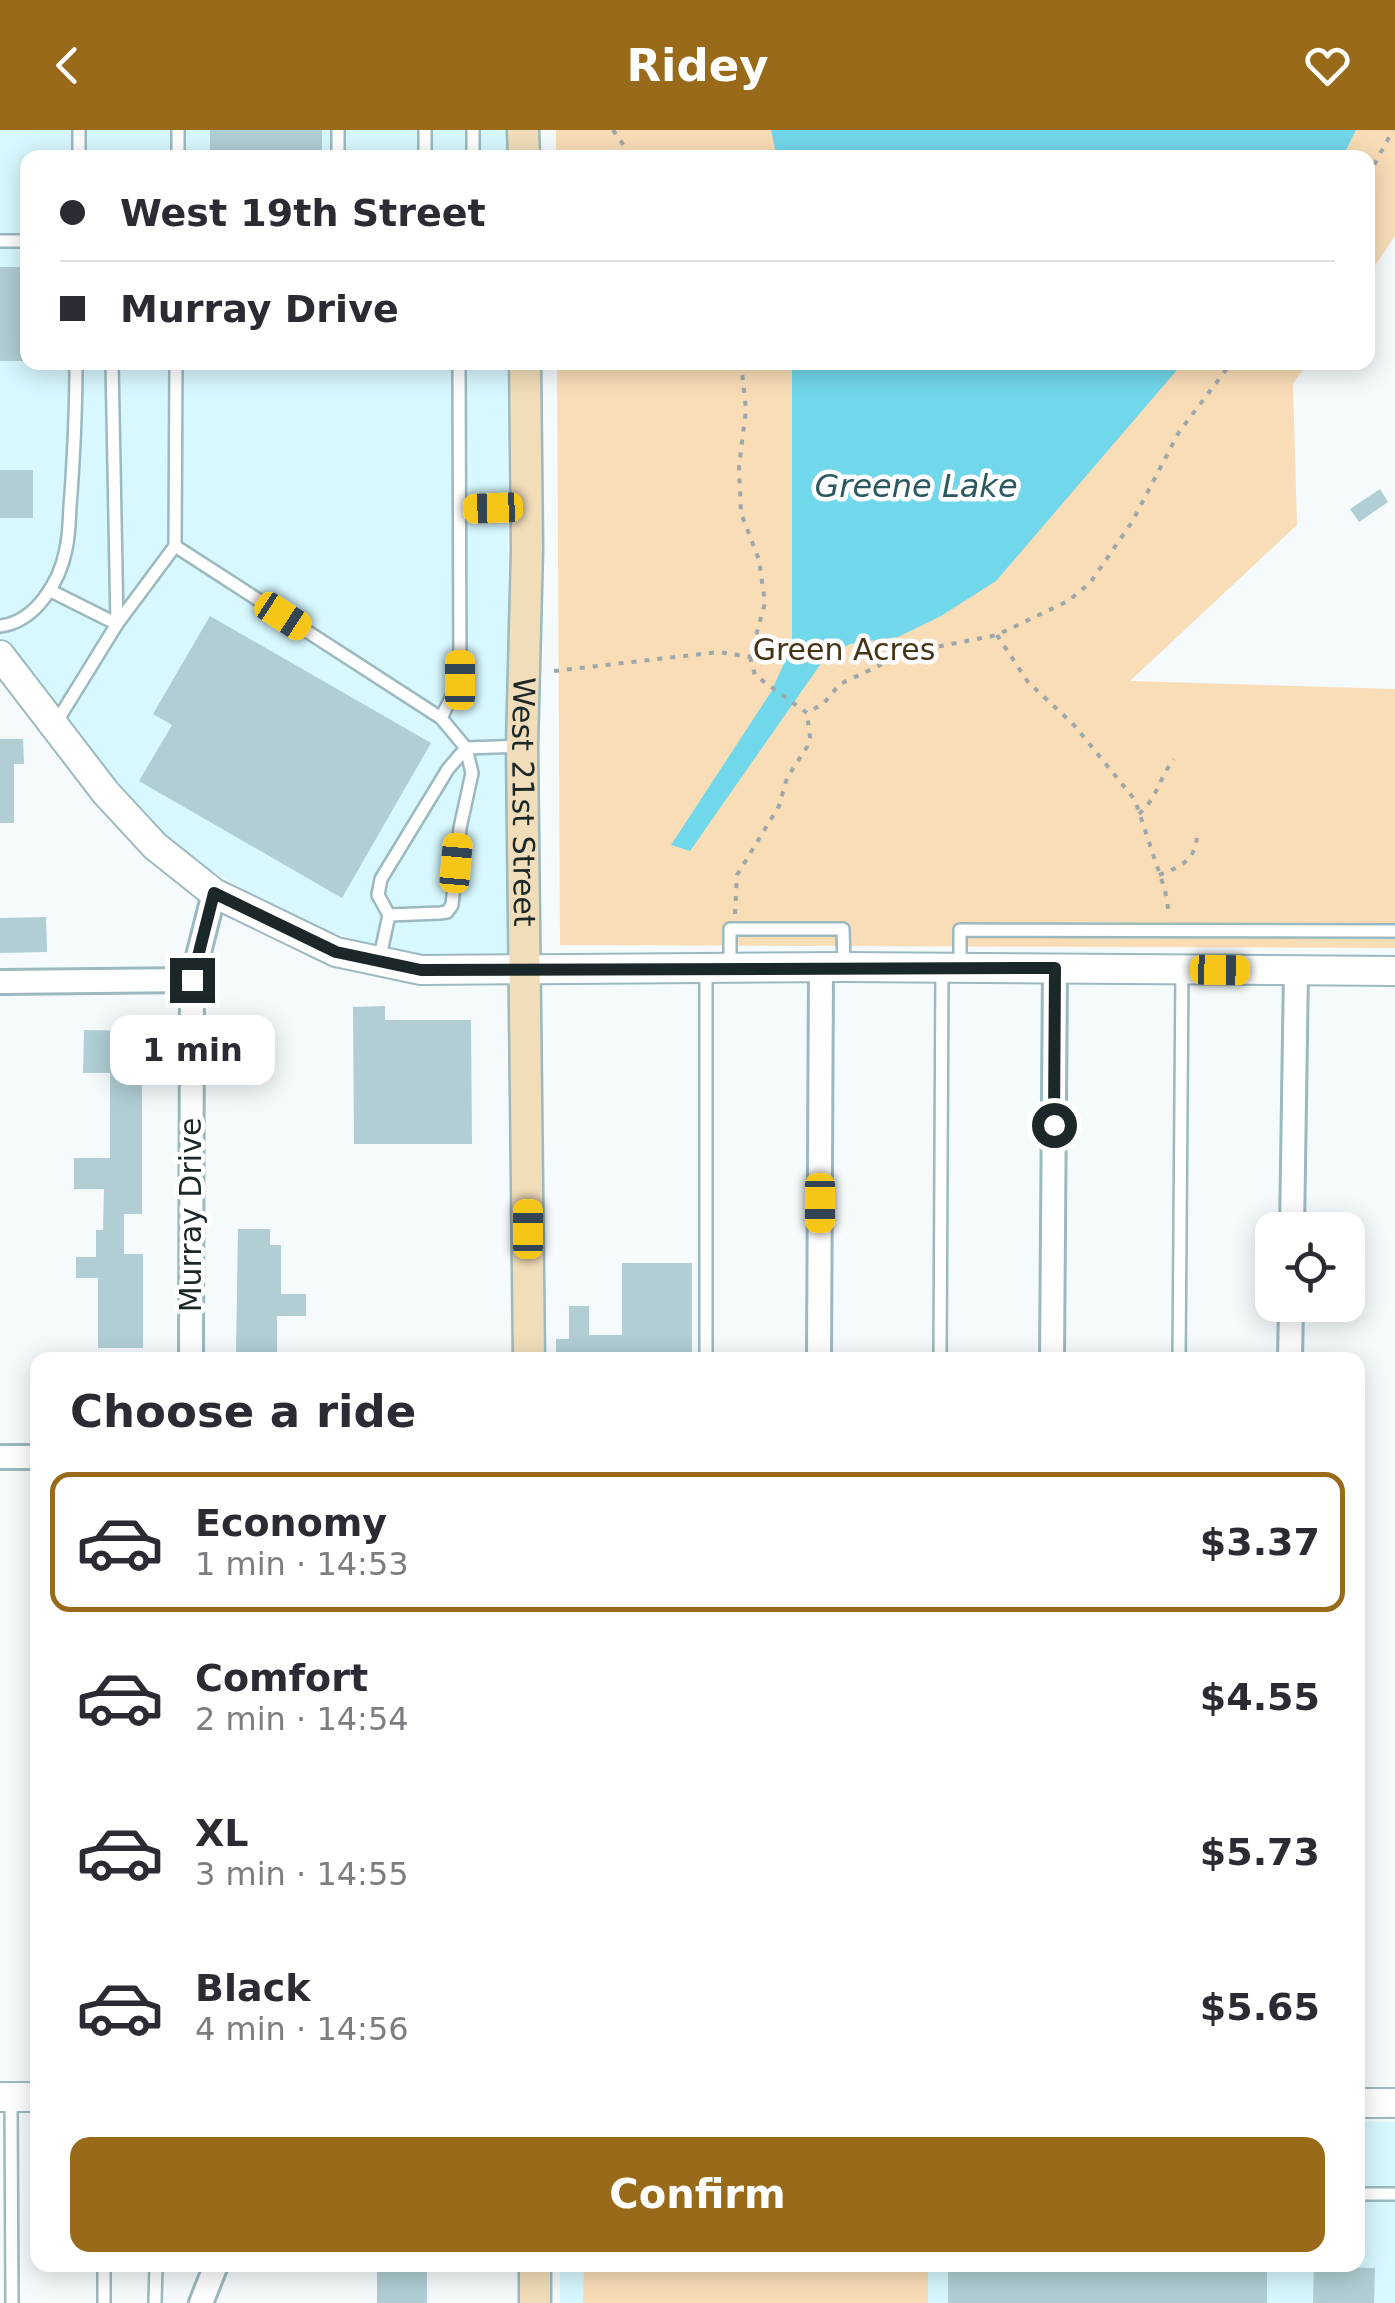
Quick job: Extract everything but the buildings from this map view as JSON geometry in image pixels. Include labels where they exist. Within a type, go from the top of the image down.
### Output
[{"type":"main road","name":"West 21st Street","points":[[525,370],[522,746],[529,1352]]},
{"type":"main road","points":[[535,2272],[535,2303]]},
{"type":"street","points":[[0,655],[106,793],[156,846],[214,893],[336,952],[421,970],[1395,970]]},
{"type":"street","name":"Murray Drive","points":[[191,1352],[192,980],[214,893]]},
{"type":"street","points":[[819,1352],[832,967]]},
{"type":"street","points":[[1052,1352],[1055,968]]},
{"type":"street","points":[[1292,1212],[1296,971]]},
{"type":"street","points":[[0,982],[192,980]]},
{"type":"street","points":[[1290,1352],[1291,1322]]},
{"type":"street","points":[[0,1457],[30,1457]]},
{"type":"street","points":[[1365,2103],[1395,2103]]},
{"type":"street","points":[[201,2303],[213,2272]]},
{"type":"lane","points":[[0,626],[11,625],[27,615],[51,591],[66,550],[76,426],[76,370]]},
{"type":"lane","points":[[112,370],[117,624]]},
{"type":"lane","points":[[54,726],[117,624],[175,546],[176,370]]},
{"type":"lane","points":[[441,718],[460,680],[459,370]]},
{"type":"lane","points":[[460,509],[526,507]]},
{"type":"lane","points":[[175,546],[441,718],[466,748],[472,773],[460,828],[452,906],[448,912],[389,915]]},
{"type":"lane","points":[[51,591],[117,624]]},
{"type":"lane","points":[[378,961],[389,915],[378,895],[381,879],[448,769],[466,748],[522,746]]},
{"type":"lane","points":[[706,1352],[718,968],[730,930],[843,930],[832,967]]},
{"type":"lane","points":[[940,1352],[951,968],[960,930],[1395,931]]},
{"type":"lane","points":[[1178,1352],[1182,970]]},
{"type":"lane","points":[[12,2303],[16,2097]]},
{"type":"lane","points":[[1365,2194],[1395,2194]]},
{"type":"lane","points":[[104,2272],[104,2303]]},
{"type":"lane","points":[[155,2303],[156,2272]]},
{"type":"path","points":[[1375,163],[1393,130]]},
{"type":"path","points":[[735,930],[737,876],[779,806],[787,778],[810,738],[804,711],[755,675],[750,657],[765,603],[759,560],[741,513],[738,466],[746,410],[742,370]]},
{"type":"path","points":[[804,711],[824,703],[840,684],[906,653],[997,635],[1068,601],[1090,584],[1132,522],[1178,432],[1226,370]]},
{"type":"path","points":[[997,635],[1028,682],[1108,764],[1135,800],[1165,890],[1168,930]]},
{"type":"path","points":[[554,671],[719,652],[750,657]]},
{"type":"path","points":[[1139,814],[1154,800],[1159,780],[1174,759]]},
{"type":"path","points":[[1160,875],[1187,864],[1197,846],[1197,832]]},
{"type":"shaded area","points":[[0,130],[507,130],[507,150],[20,150],[20,370],[507,370],[510,960],[418,959],[302,923],[188,857],[98,768],[0,636]]},
{"type":"shaded area","points":[[1365,2121],[1395,2122],[1395,2303],[560,2303],[560,2272],[1365,2272]]},
{"type":"green space","points":[[556,130],[1395,130],[1395,236],[1375,266],[1375,150],[556,150]]},
{"type":"green space","name":"Green Acres","points":[[557,370],[1303,370],[1293,384],[1297,525],[1130,681],[1395,689],[1395,948],[560,945]]},
{"type":"green space","points":[[584,2272],[928,2272],[928,2303],[583,2303]]},
{"type":"water","points":[[771,130],[1356,130],[1346,150],[775,150]]},
{"type":"water","name":"Greene Lake","points":[[792,370],[1177,370],[996,581],[941,616],[898,637],[850,644],[822,662],[690,851],[671,845],[771,692],[792,646]]},
{"type":"route","points":[[192,980],[214,893],[336,952],[421,970],[1055,968],[1054,1125]]}]
